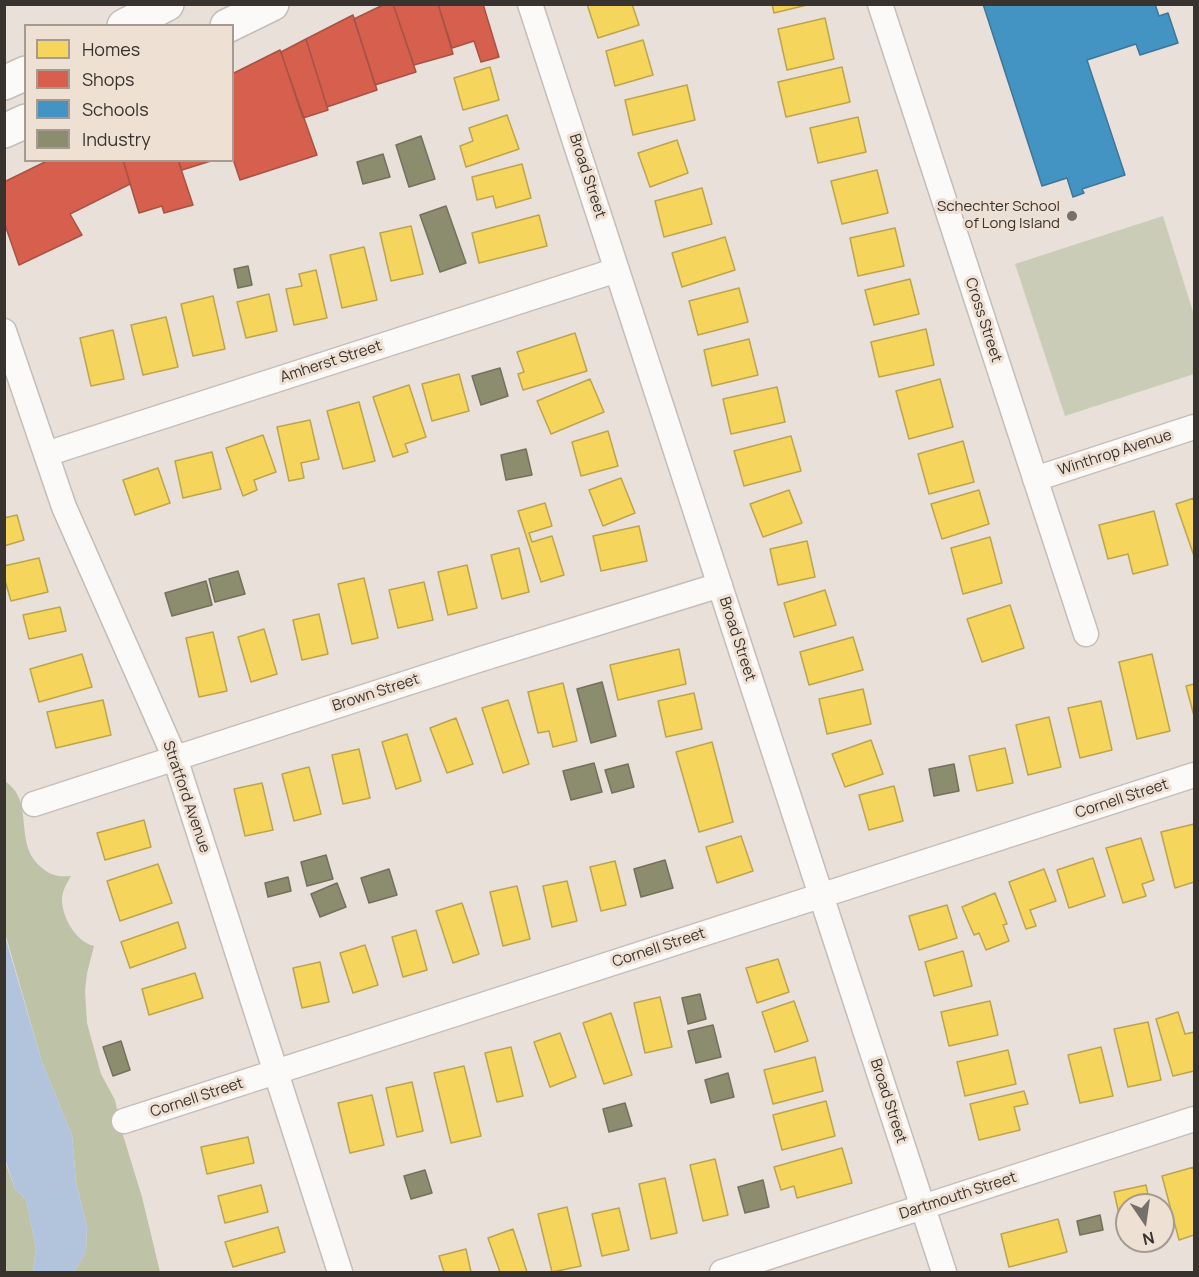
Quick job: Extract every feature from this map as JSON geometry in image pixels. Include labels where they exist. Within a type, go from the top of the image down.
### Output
[{"type":"main road","points":[[128,24],[167,4]]},
{"type":"main road","points":[[231,24],[272,4]]},
{"type":"main road","points":[[4,83],[24,74]]},
{"type":"main road","points":[[4,131],[24,122]]},
{"type":"street","name":"Broad Street","points":[[530,4],[944,1272]]},
{"type":"street","name":"Cross Street","points":[[880,4],[1086,634]]},
{"type":"street","name":"Amherst Street","points":[[46,454],[617,270]]},
{"type":"street","name":"Stratford Avenue","points":[[4,331],[63,507],[175,758],[274,1073],[340,1272]]},
{"type":"street","name":"Winthrop Avenue","points":[[1035,479],[1194,427]]},
{"type":"street","name":"Brown Street","points":[[33,804],[478,660],[720,585]]},
{"type":"street","name":"Cornell Street","points":[[124,1121],[1194,775]]},
{"type":"street","name":"Dartmouth Street","points":[[722,1272],[1194,1119]]},
{"type":"green space","points":[[1163,216],[1194,315],[1194,374],[1065,416],[1015,264]]},
{"type":"green space","points":[[4,780],[15,790],[19,798],[27,844],[34,860],[51,874],[71,876],[62,898],[64,913],[76,934],[87,944],[94,946],[85,991],[87,1023],[101,1074],[115,1100],[160,1272],[74,1272],[86,1251],[87,1227],[76,1182],[72,1135],[42,1062],[5,933]]},
{"type":"green space","points":[[4,1159],[15,1189],[26,1200],[36,1248],[33,1272],[5,1272]]},
{"type":"water","points":[[4,933],[42,1062],[72,1135],[76,1182],[87,1227],[86,1251],[74,1272],[33,1272],[36,1248],[26,1200],[15,1189],[5,1159]]},
{"type":"building: Homes","points":[[587,4],[632,4],[639,25],[598,38]]},
{"type":"building: Homes","points":[[772,4],[811,4],[774,13]]},
{"type":"building: Homes","points":[[825,18],[834,59],[787,70],[778,29]]},
{"type":"building: Homes","points":[[643,40],[653,75],[615,86],[606,51]]},
{"type":"building: Homes","points":[[490,67],[499,100],[463,110],[454,78]]},
{"type":"building: Homes","points":[[842,67],[850,102],[786,117],[778,82]]},
{"type":"building: Homes","points":[[687,85],[695,120],[633,135],[625,100]]},
{"type":"building: Homes","points":[[507,115],[519,149],[466,167],[460,146],[473,141],[469,128]]},
{"type":"building: Homes","points":[[858,117],[866,152],[818,163],[810,128]]},
{"type":"building: Homes","points":[[677,140],[688,173],[650,187],[638,153]]},
{"type":"building: Homes","points":[[522,164],[531,198],[496,208],[493,196],[477,200],[472,177]]},
{"type":"building: Homes","points":[[877,170],[888,213],[842,224],[831,181]]},
{"type":"building: Homes","points":[[702,188],[712,224],[664,237],[655,201]]},
{"type":"building: Homes","points":[[539,215],[547,246],[479,263],[472,233]]},
{"type":"building: Homes","points":[[411,226],[423,274],[391,281],[380,233]]},
{"type":"building: Homes","points":[[895,228],[904,266],[858,276],[850,238]]},
{"type":"building: Homes","points":[[725,237],[735,270],[682,287],[672,253]]},
{"type":"building: Homes","points":[[364,247],[377,300],[342,308],[330,255]]},
{"type":"building: Homes","points":[[316,270],[327,318],[294,325],[286,289],[302,286],[299,274]]},
{"type":"building: Homes","points":[[910,279],[919,314],[874,325],[865,290]]},
{"type":"building: Homes","points":[[739,288],[748,322],[698,335],[689,301]]},
{"type":"building: Homes","points":[[269,294],[277,331],[246,338],[237,302]]},
{"type":"building: Homes","points":[[213,296],[225,349],[193,356],[181,304]]},
{"type":"building: Homes","points":[[166,317],[178,367],[143,375],[131,325]]},
{"type":"building: Homes","points":[[926,329],[934,365],[879,377],[871,342]]},
{"type":"building: Homes","points":[[113,330],[124,379],[91,386],[80,338]]},
{"type":"building: Homes","points":[[575,333],[587,371],[523,390],[518,374],[524,372],[517,352]]},
{"type":"building: Homes","points":[[749,339],[758,375],[712,386],[704,350]]},
{"type":"building: Homes","points":[[459,374],[469,411],[432,421],[422,384]]},
{"type":"building: Homes","points":[[590,379],[604,412],[551,434],[537,401]]},
{"type":"building: Homes","points":[[940,379],[953,427],[909,439],[896,391]]},
{"type":"building: Homes","points":[[409,385],[426,437],[405,444],[408,452],[393,457],[373,397]]},
{"type":"building: Homes","points":[[777,387],[785,422],[731,434],[723,399]]},
{"type":"building: Homes","points":[[359,402],[375,461],[343,469],[327,411]]},
{"type":"building: Homes","points":[[310,420],[319,459],[301,463],[304,478],[289,481],[277,427]]},
{"type":"building: Homes","points":[[608,431],[618,466],[581,476],[572,442]]},
{"type":"building: Homes","points":[[263,435],[276,472],[254,480],[257,490],[243,496],[226,448]]},
{"type":"building: Homes","points":[[791,436],[801,471],[744,486],[734,451]]},
{"type":"building: Homes","points":[[963,441],[974,482],[929,494],[918,454]]},
{"type":"building: Homes","points":[[212,452],[221,489],[183,498],[175,461]]},
{"type":"building: Homes","points":[[158,468],[170,503],[135,515],[123,480]]},
{"type":"building: Homes","points":[[621,478],[635,513],[603,526],[589,490]]},
{"type":"building: Homes","points":[[789,490],[802,523],[763,537],[750,504]]},
{"type":"building: Homes","points":[[979,490],[989,524],[942,539],[931,504]]},
{"type":"building: Homes","points":[[1194,498],[1194,556],[1176,504]]},
{"type":"building: Homes","points":[[545,503],[552,526],[529,533],[532,542],[552,536],[564,575],[541,582],[518,511]]},
{"type":"building: Homes","points":[[1154,511],[1168,565],[1133,574],[1128,554],[1108,559],[1099,525]]},
{"type":"building: Homes","points":[[17,515],[24,540],[4,546],[4,518]]},
{"type":"building: Homes","points":[[639,526],[647,561],[601,571],[593,536]]},
{"type":"building: Homes","points":[[990,537],[1002,583],[963,594],[951,548]]},
{"type":"building: Homes","points":[[807,541],[815,577],[778,585],[770,549]]},
{"type":"building: Homes","points":[[519,548],[529,592],[502,599],[491,555]]},
{"type":"building: Homes","points":[[39,558],[48,592],[11,601],[4,577],[4,566]]},
{"type":"building: Homes","points":[[467,565],[477,608],[448,615],[438,572]]},
{"type":"building: Homes","points":[[364,578],[378,638],[352,644],[338,584]]},
{"type":"building: Homes","points":[[424,582],[433,620],[398,628],[389,590]]},
{"type":"building: Homes","points":[[825,590],[836,625],[794,637],[784,603]]},
{"type":"building: Homes","points":[[1010,605],[1024,648],[982,662],[967,619]]},
{"type":"building: Homes","points":[[60,607],[66,631],[29,639],[23,615]]},
{"type":"building: Homes","points":[[319,614],[328,654],[302,660],[293,620]]},
{"type":"building: Homes","points":[[264,629],[277,674],[251,682],[238,637]]},
{"type":"building: Homes","points":[[213,632],[227,691],[199,697],[186,638]]},
{"type":"building: Homes","points":[[853,637],[863,670],[809,685],[800,652]]},
{"type":"building: Homes","points":[[679,649],[686,684],[618,700],[610,665]]},
{"type":"building: Homes","points":[[82,654],[92,687],[39,702],[30,669]]},
{"type":"building: Homes","points":[[1152,654],[1170,731],[1137,739],[1119,662]]},
{"type":"building: Homes","points":[[563,683],[577,741],[553,747],[549,731],[538,733],[528,692]]},
{"type":"building: Homes","points":[[1194,684],[1194,716],[1186,686]]},
{"type":"building: Homes","points":[[863,689],[871,724],[827,734],[819,699]]},
{"type":"building: Homes","points":[[694,693],[702,729],[666,737],[658,701]]},
{"type":"building: Homes","points":[[103,700],[111,735],[56,748],[47,712]]},
{"type":"building: Homes","points":[[508,700],[529,764],[503,773],[482,708]]},
{"type":"building: Homes","points":[[1101,701],[1112,750],[1080,758],[1068,708]]},
{"type":"building: Homes","points":[[1049,717],[1061,767],[1028,775],[1016,725]]},
{"type":"building: Homes","points":[[456,718],[473,764],[447,773],[430,728]]},
{"type":"building: Homes","points":[[407,734],[421,781],[396,789],[382,742]]},
{"type":"building: Homes","points":[[871,740],[883,774],[845,787],[832,754]]},
{"type":"building: Homes","points":[[712,742],[733,822],[699,832],[676,752]]},
{"type":"building: Homes","points":[[1005,748],[1013,783],[977,791],[969,756]]},
{"type":"building: Homes","points":[[359,749],[370,798],[343,804],[332,755]]},
{"type":"building: Homes","points":[[309,767],[321,814],[294,821],[282,774]]},
{"type":"building: Homes","points":[[262,783],[273,830],[245,836],[234,789]]},
{"type":"building: Homes","points":[[894,786],[903,821],[869,830],[859,795]]},
{"type":"building: Homes","points":[[144,820],[151,847],[105,860],[97,833]]},
{"type":"building: Homes","points":[[1194,824],[1194,882],[1175,888],[1161,832]]},
{"type":"building: Homes","points":[[741,836],[753,871],[717,883],[706,847]]},
{"type":"building: Homes","points":[[1141,838],[1154,880],[1142,884],[1146,896],[1123,903],[1106,848]]},
{"type":"building: Homes","points":[[1093,858],[1105,896],[1069,908],[1057,870]]},
{"type":"building: Homes","points":[[615,861],[626,905],[601,911],[590,867]]},
{"type":"building: Homes","points":[[158,864],[172,903],[120,921],[107,881]]},
{"type":"building: Homes","points":[[1044,869],[1056,901],[1030,910],[1036,926],[1026,929],[1009,882]]},
{"type":"building: Homes","points":[[567,881],[577,921],[552,927],[543,886]]},
{"type":"building: Homes","points":[[517,886],[530,939],[503,946],[490,892]]},
{"type":"building: Homes","points":[[995,893],[1007,924],[1003,925],[1009,941],[986,950],[979,933],[974,935],[962,907]]},
{"type":"building: Homes","points":[[462,903],[479,954],[453,963],[436,911]]},
{"type":"building: Homes","points":[[947,905],[957,938],[919,950],[909,916]]},
{"type":"building: Homes","points":[[178,922],[186,948],[130,968],[121,942]]},
{"type":"building: Homes","points":[[416,930],[427,970],[403,977],[392,937]]},
{"type":"building: Homes","points":[[365,945],[378,985],[353,993],[340,953]]},
{"type":"building: Homes","points":[[963,951],[972,986],[934,996],[925,962]]},
{"type":"building: Homes","points":[[778,959],[789,992],[757,1003],[746,968]]},
{"type":"building: Homes","points":[[320,962],[329,1002],[302,1008],[293,968]]},
{"type":"building: Homes","points":[[195,973],[203,998],[149,1015],[142,989]]},
{"type":"building: Homes","points":[[660,997],[672,1047],[645,1053],[634,1003]]},
{"type":"building: Homes","points":[[794,1001],[808,1041],[775,1052],[762,1012]]},
{"type":"building: Homes","points":[[990,1001],[998,1035],[949,1046],[941,1012]]},
{"type":"building: Homes","points":[[1178,1012],[1185,1034],[1194,1032],[1194,1071],[1173,1076],[1156,1019]]},
{"type":"building: Homes","points":[[611,1013],[632,1075],[604,1084],[583,1023]]},
{"type":"building: Homes","points":[[1148,1022],[1161,1080],[1128,1087],[1114,1029]]},
{"type":"building: Homes","points":[[560,1033],[576,1077],[550,1087],[534,1042]]},
{"type":"building: Homes","points":[[511,1047],[523,1096],[497,1102],[485,1053]]},
{"type":"building: Homes","points":[[1101,1047],[1113,1096],[1080,1103],[1068,1055]]},
{"type":"building: Homes","points":[[1008,1050],[1016,1084],[965,1096],[957,1062]]},
{"type":"building: Homes","points":[[815,1057],[823,1091],[773,1104],[764,1070]]},
{"type":"building: Homes","points":[[464,1066],[481,1136],[451,1143],[434,1073]]},
{"type":"building: Homes","points":[[412,1082],[423,1131],[397,1137],[386,1088]]},
{"type":"building: Homes","points":[[1024,1091],[1028,1104],[1014,1107],[1020,1130],[979,1140],[970,1104]]},
{"type":"building: Homes","points":[[372,1095],[384,1145],[350,1153],[338,1103]]},
{"type":"building: Homes","points":[[826,1101],[835,1136],[782,1150],[773,1115]]},
{"type":"building: Homes","points":[[248,1137],[254,1163],[207,1174],[201,1147]]},
{"type":"building: Homes","points":[[842,1148],[852,1183],[797,1198],[794,1186],[781,1190],[774,1167]]},
{"type":"building: Homes","points":[[715,1159],[728,1215],[703,1221],[690,1165]]},
{"type":"building: Homes","points":[[1194,1167],[1194,1235],[1179,1240],[1175,1225],[1175,1193],[1167,1193],[1162,1176]]},
{"type":"building: Homes","points":[[665,1178],[677,1233],[651,1239],[639,1184]]},
{"type":"building: Homes","points":[[261,1185],[268,1212],[225,1223],[218,1196]]},
{"type":"building: Homes","points":[[1146,1185],[1148,1193],[1115,1193],[1115,1196],[1114,1192]]},
{"type":"building: Homes","points":[[567,1207],[581,1266],[552,1272],[538,1214]]},
{"type":"building: Homes","points":[[619,1208],[629,1250],[602,1256],[592,1214]]},
{"type":"building: Homes","points":[[1058,1219],[1067,1252],[1009,1267],[1001,1234]]},
{"type":"building: Homes","points":[[278,1227],[285,1252],[233,1267],[225,1242]]},
{"type":"building: Homes","points":[[513,1229],[527,1272],[500,1272],[488,1238]]},
{"type":"building: Homes","points":[[466,1249],[471,1272],[444,1272],[439,1256]]},
{"type":"building: Shops","points":[[385,4],[393,4],[416,72],[375,85],[354,19]]},
{"type":"building: Shops","points":[[393,4],[438,4],[453,54],[414,65]]},
{"type":"building: Shops","points":[[438,4],[483,4],[499,57],[481,62],[474,41],[452,48]]},
{"type":"building: Shops","points":[[353,15],[377,90],[327,107],[306,39]]},
{"type":"building: Shops","points":[[306,39],[328,110],[303,118],[281,52]]},
{"type":"building: Shops","points":[[280,50],[317,155],[240,180],[234,162],[234,73]]},
{"type":"building: Shops","points":[[45,162],[124,162],[130,184],[70,214],[82,235],[19,265],[4,222],[4,182]]},
{"type":"building: Shops","points":[[124,162],[179,162],[193,205],[164,213],[162,206],[139,213]]},
{"type":"building: Shops","points":[[179,162],[208,162],[182,170]]},
{"type":"building: Schools","points":[[983,4],[1155,4],[1159,16],[1168,13],[1178,43],[1140,55],[1136,44],[1087,60],[1125,175],[1082,189],[1084,193],[1073,197],[1067,178],[1042,186]]},
{"type":"building: Industry","points":[[421,136],[435,179],[409,187],[396,145]]},
{"type":"building: Industry","points":[[383,154],[390,177],[363,184],[357,162]]},
{"type":"building: Industry","points":[[446,206],[466,263],[440,272],[420,215]]},
{"type":"building: Industry","points":[[248,266],[252,285],[238,288],[234,269]]},
{"type":"building: Industry","points":[[500,368],[508,396],[481,405],[472,376]]},
{"type":"building: Industry","points":[[526,449],[532,475],[506,480],[501,455]]},
{"type":"building: Industry","points":[[238,571],[245,594],[215,602],[209,579]]},
{"type":"building: Industry","points":[[206,581],[212,605],[172,616],[165,593]]},
{"type":"building: Industry","points":[[602,682],[616,736],[591,743],[577,689]]},
{"type":"building: Industry","points":[[594,763],[602,792],[571,800],[563,771]]},
{"type":"building: Industry","points":[[628,764],[634,787],[612,793],[605,770]]},
{"type":"building: Industry","points":[[954,764],[959,791],[934,796],[929,769]]},
{"type":"building: Industry","points":[[326,855],[333,879],[307,886],[301,862]]},
{"type":"building: Industry","points":[[665,860],[673,888],[641,897],[634,869]]},
{"type":"building: Industry","points":[[389,869],[397,895],[369,903],[361,878]]},
{"type":"building: Industry","points":[[288,877],[291,891],[268,897],[265,883]]},
{"type":"building: Industry","points":[[337,883],[346,907],[320,917],[311,894]]},
{"type":"building: Industry","points":[[700,994],[706,1019],[688,1024],[682,998]]},
{"type":"building: Industry","points":[[713,1025],[721,1057],[696,1063],[688,1031]]},
{"type":"building: Industry","points":[[121,1041],[130,1070],[113,1076],[103,1047]]},
{"type":"building: Industry","points":[[728,1073],[734,1097],[711,1103],[705,1080]]},
{"type":"building: Industry","points":[[625,1103],[632,1126],[609,1132],[603,1109]]},
{"type":"building: Industry","points":[[425,1170],[432,1193],[411,1199],[404,1176]]},
{"type":"building: Industry","points":[[763,1180],[769,1207],[745,1213],[738,1187]]},
{"type":"building: Industry","points":[[1100,1215],[1103,1230],[1080,1235],[1077,1221]]},
{"type":"place","name":"Schechter School of Long Island","points":[[1072,216]]}]
